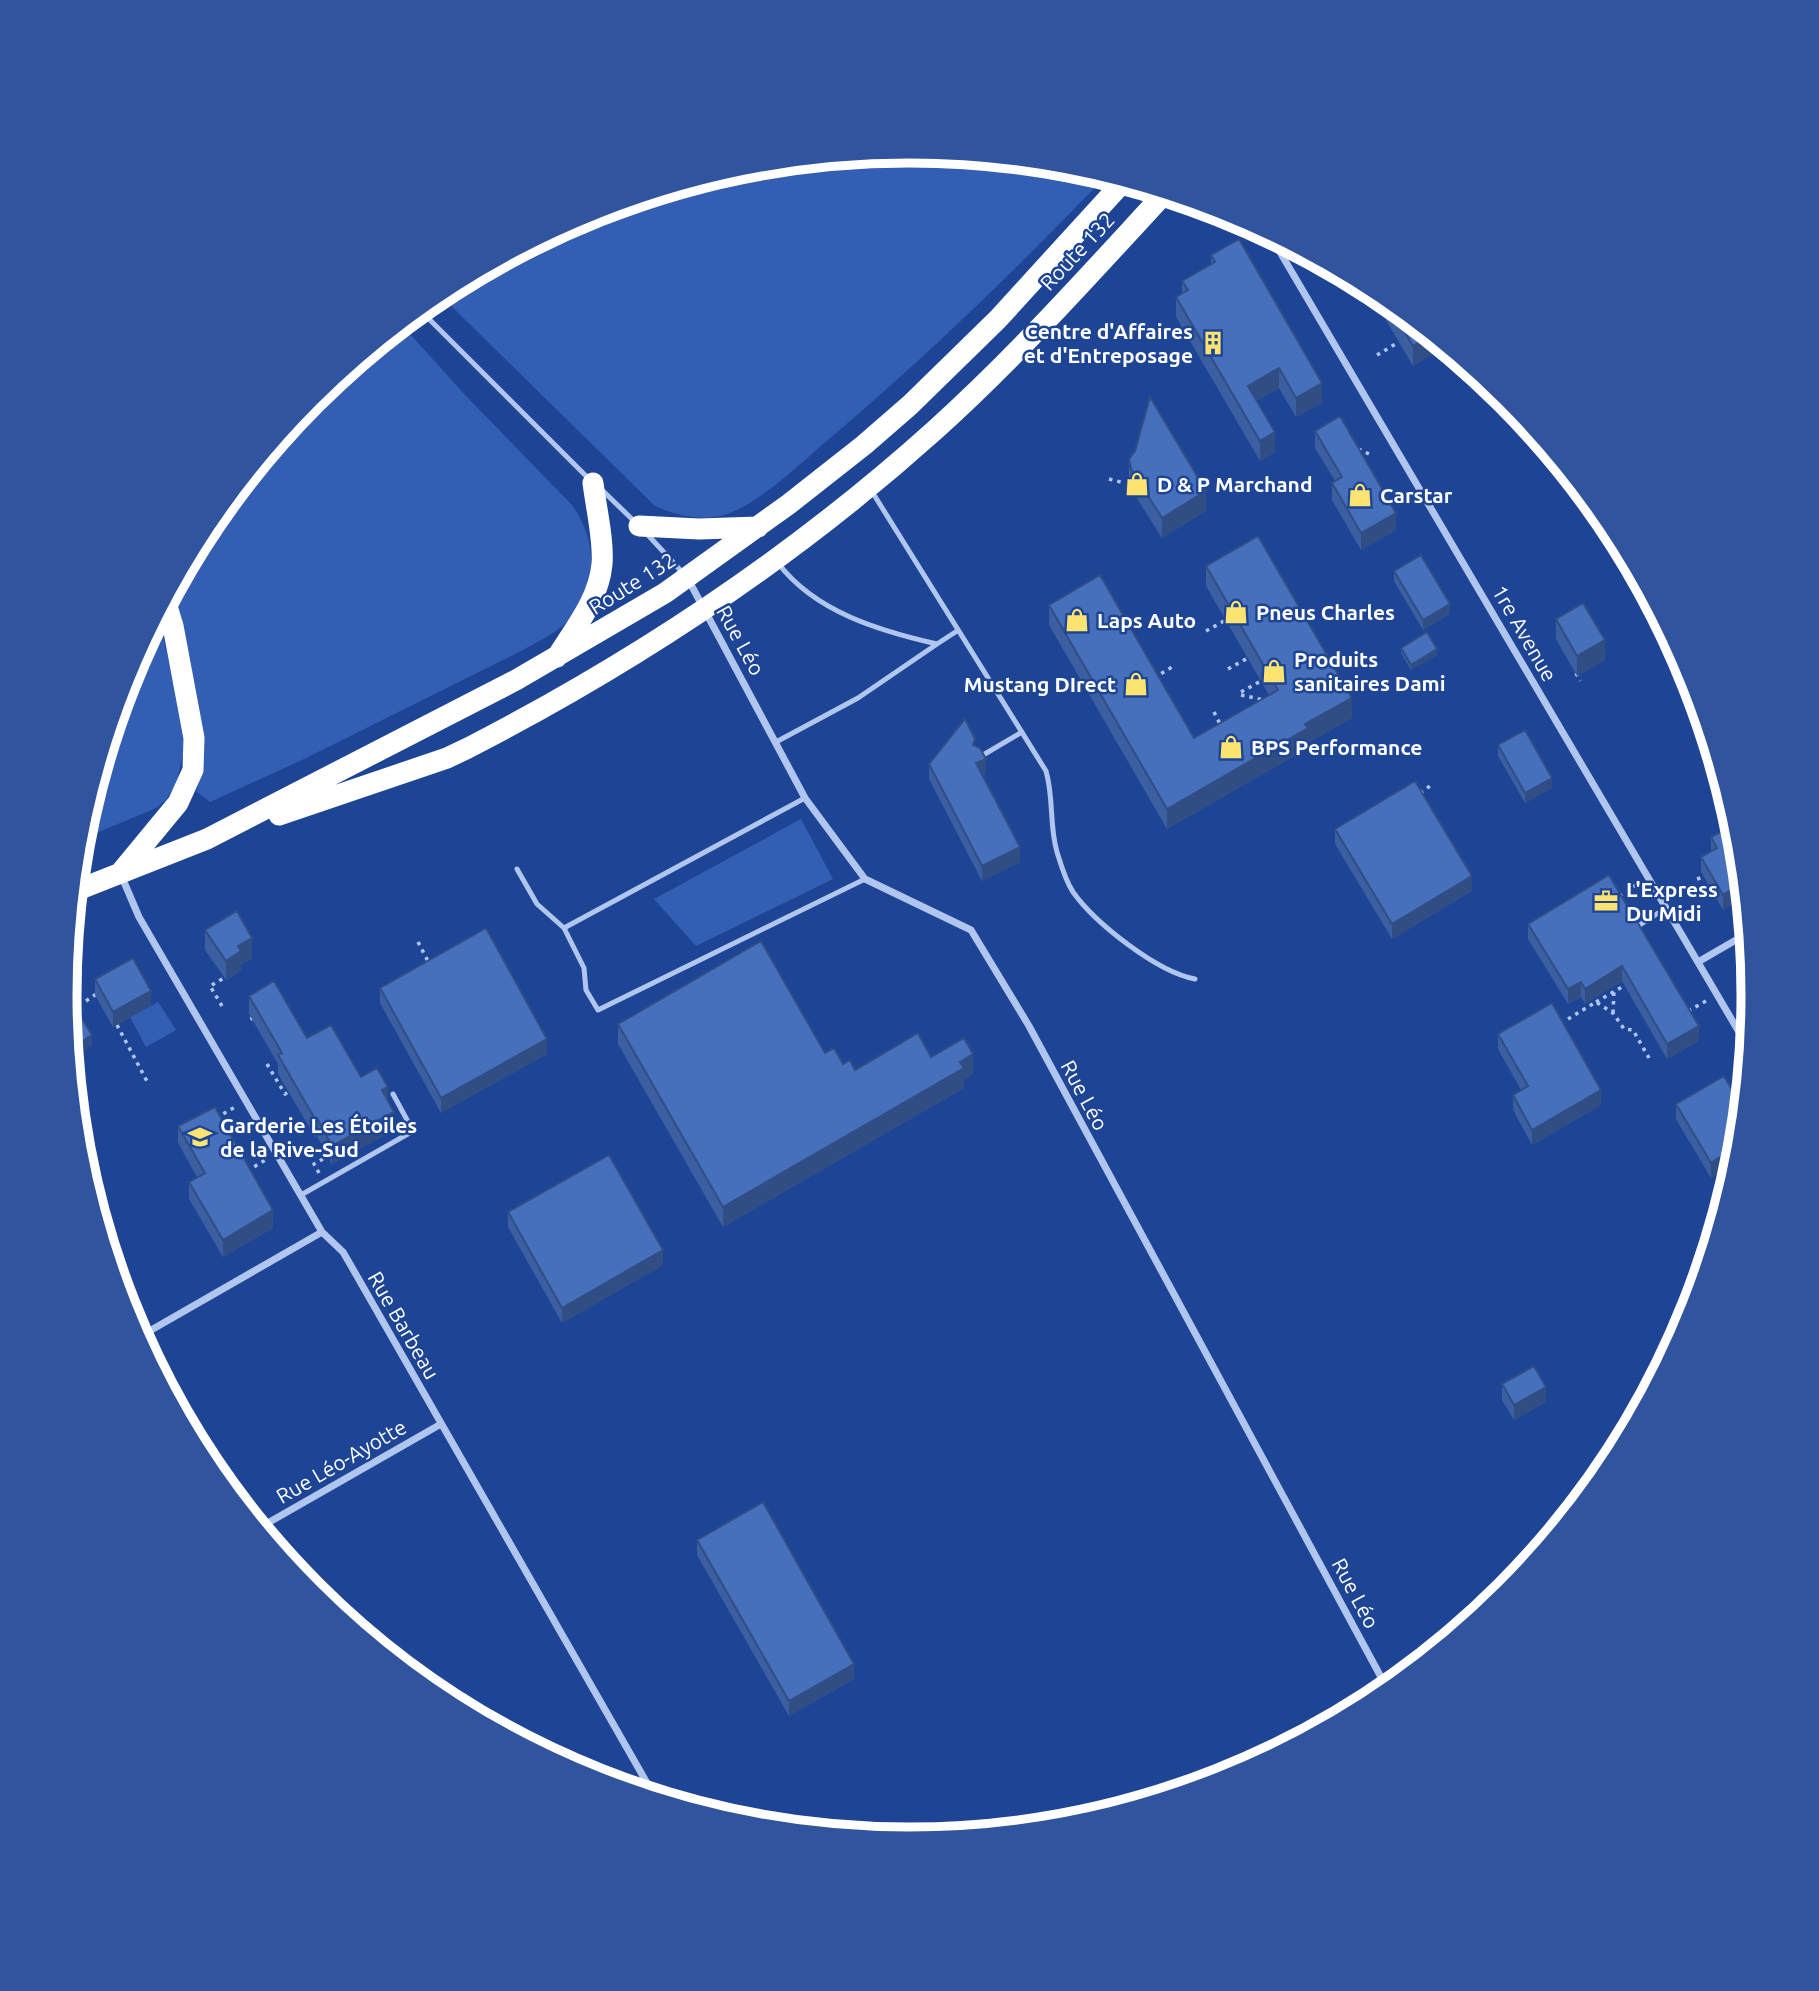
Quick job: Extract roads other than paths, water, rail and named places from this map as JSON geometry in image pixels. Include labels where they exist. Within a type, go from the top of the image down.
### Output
[{"type":"highway","name":"Route 132","points":[[207,839],[556,659],[648,605],[687,578],[864,445],[949,369],[1117,189]]},
{"type":"highway","name":"Route 132","points":[[84,887],[207,839],[447,758],[601,676],[705,610],[776,561],[869,488],[966,401],[1158,201]]},
{"type":"highway","points":[[556,659],[588,609],[601,575],[603,554],[593,483]]},
{"type":"highway","points":[[639,526],[699,529],[758,527]]},
{"type":"highway","points":[[120,873],[178,803],[193,771],[194,738],[170,615]]},
{"type":"street","name":"1re Avenue","points":[[1278,249],[1741,1034]]},
{"type":"street","name":"Rue Léo","points":[[687,578],[805,798],[865,879],[971,930],[1029,1027],[1383,1680]]},
{"type":"street","name":"Rue Barbeau","points":[[120,873],[139,917],[322,1231],[343,1252],[649,1786]]},
{"type":"street","points":[[1698,962],[1740,938]]},
{"type":"street","points":[[148,1331],[322,1231]]},
{"type":"street","name":"Rue Léo-Ayotte","points":[[267,1523],[441,1424]]},
{"type":"lane","points":[[427,317],[639,526],[687,578]]},
{"type":"lane","points":[[869,488],[1046,771],[1052,789],[1056,848],[1063,872],[1073,891],[1091,914],[1130,946],[1180,976],[1195,979]]},
{"type":"lane","points":[[776,561],[800,587],[833,609],[892,634],[937,644]]},
{"type":"lane","points":[[776,742],[858,698],[957,631]]},
{"type":"lane","points":[[978,758],[1022,732]]},
{"type":"lane","points":[[564,928],[805,798]]},
{"type":"lane","points":[[517,869],[537,904],[564,928],[584,968],[586,990],[598,1010],[865,879]]},
{"type":"lane","points":[[1632,929],[1666,908]]},
{"type":"lane","points":[[301,1195],[413,1131],[393,1094]]},
{"type":"place","name":"Centre d'Affaires et d'Entreposage","points":[[1213,343]]},
{"type":"place","name":"D & P Marchand","points":[[1137,484]]},
{"type":"place","name":"Carstar","points":[[1360,495]]},
{"type":"place","name":"Pneus Charles","points":[[1236,612]]},
{"type":"place","name":"Laps Auto","points":[[1077,620]]},
{"type":"place","name":"Produits sanitaires Dami","points":[[1274,671]]},
{"type":"place","name":"Mustang DIrect","points":[[1136,684]]},
{"type":"place","name":"BPS Performance","points":[[1231,747]]},
{"type":"place","name":"L'Express Du Midi","points":[[1606,901]]},
{"type":"place","name":"Garderie Les Étoiles de la Rive-Sud","points":[[200,1137]]}]
